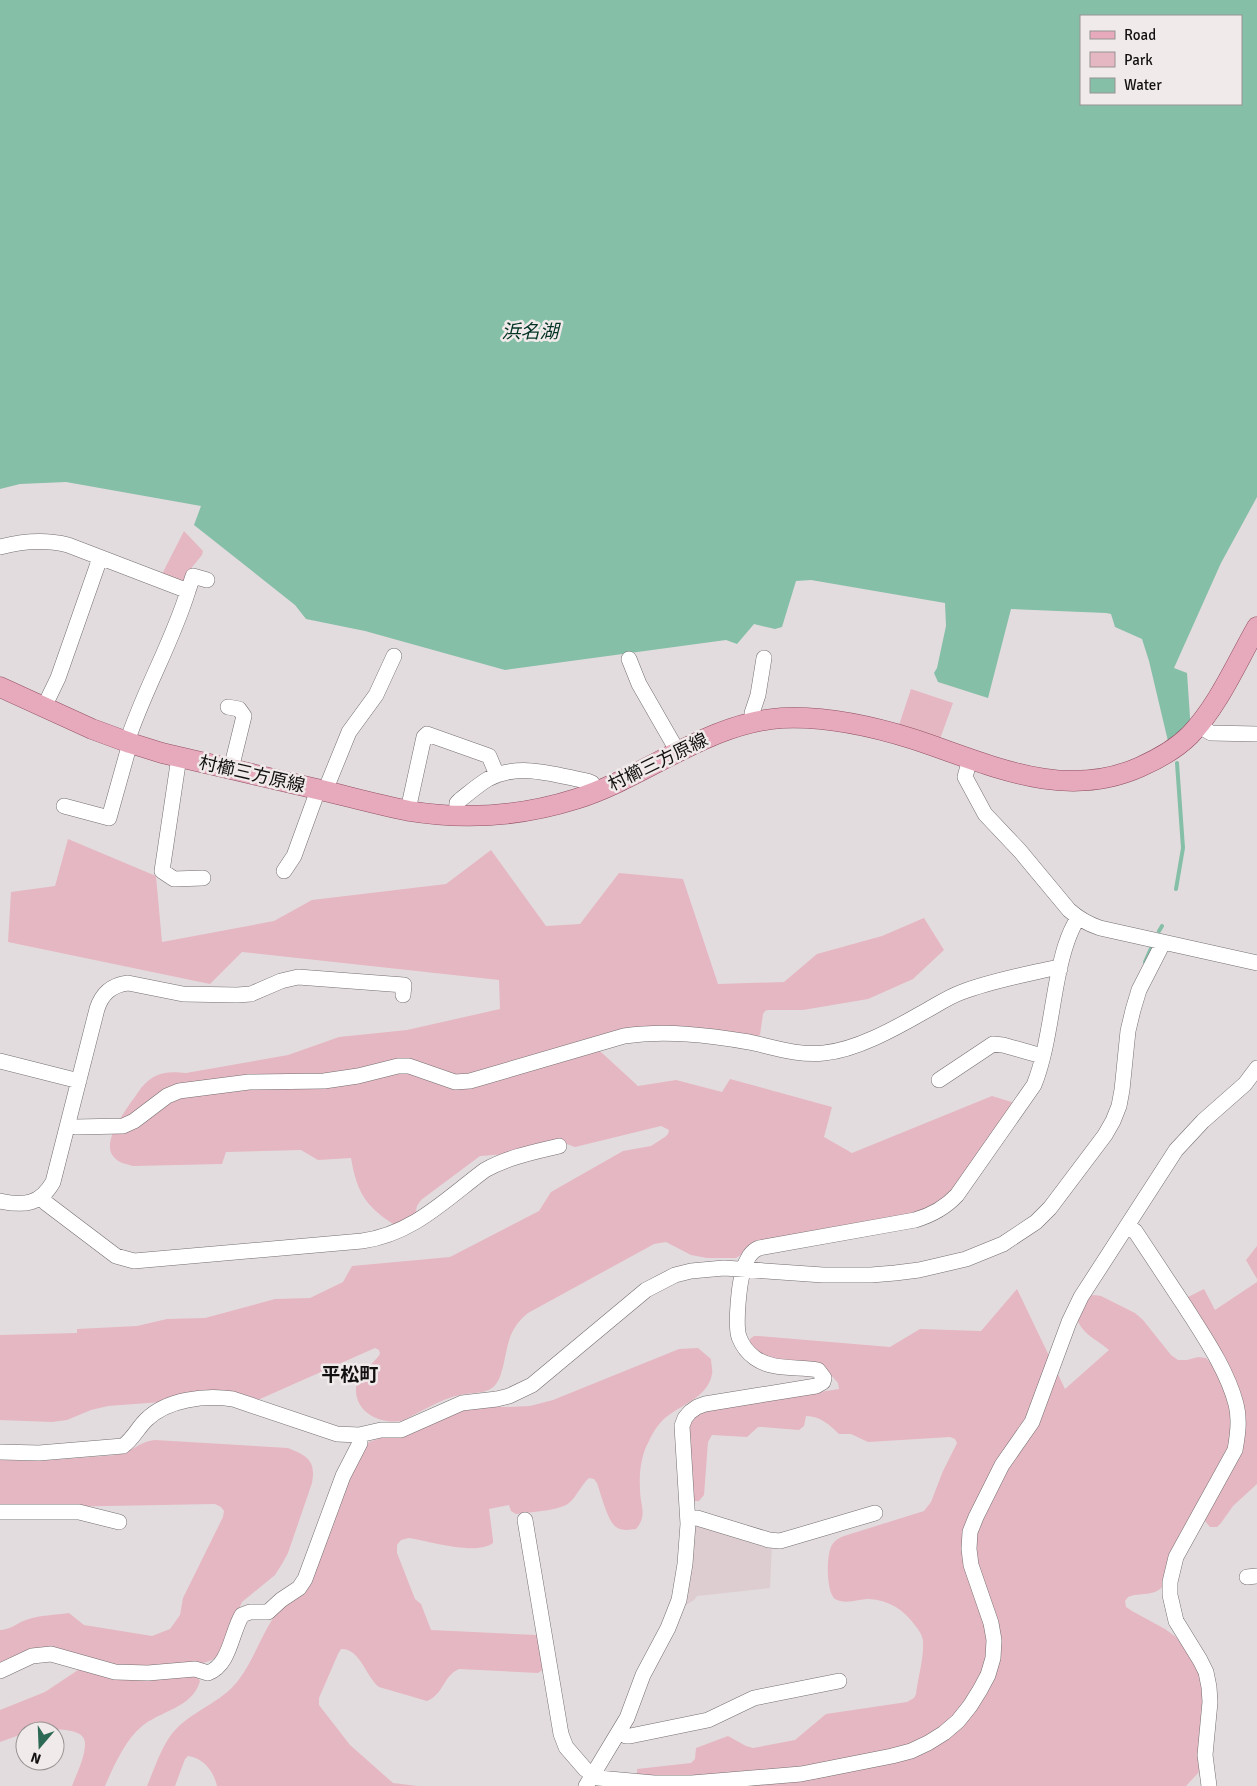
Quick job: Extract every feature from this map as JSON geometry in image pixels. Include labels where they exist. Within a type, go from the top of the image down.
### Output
[{"type":"main road","name":"村櫛三方原線","points":[[0,687],[92,729],[128,743],[179,757],[408,810],[456,815],[495,815],[557,804],[597,791],[715,734],[754,722],[785,718],[803,718],[850,724],[896,734],[970,759],[1025,774],[1060,781],[1098,780],[1120,775],[1146,764],[1174,748],[1198,725],[1218,695],[1257,627]]},
{"type":"street","points":[[0,547],[43,540],[68,545],[188,591]]},
{"type":"street","points":[[44,708],[58,678],[100,558]]},
{"type":"street","points":[[64,806],[109,818],[128,743],[166,646],[178,623],[193,576],[206,580]]},
{"type":"street","points":[[284,871],[294,856],[321,791],[349,732],[376,695],[394,656]]},
{"type":"street","points":[[754,722],[752,713],[758,694],[764,658]]},
{"type":"street","points":[[629,659],[642,690],[678,752]]},
{"type":"street","points":[[228,707],[239,709],[244,716],[231,769]]},
{"type":"street","points":[[1198,725],[1210,732],[1257,734]]},
{"type":"street","points":[[408,810],[424,738],[427,734],[489,756],[497,775]]},
{"type":"street","points":[[179,757],[162,871],[174,879],[203,878]]},
{"type":"street","points":[[970,759],[965,777],[986,814],[1078,918],[1100,928],[1257,963]]},
{"type":"street","points":[[456,815],[457,803],[483,782],[497,775],[518,770],[587,781],[592,783],[597,791]]},
{"type":"street","points":[[589,1780],[627,1718],[643,1674],[668,1628],[680,1600],[686,1564],[688,1519],[682,1434],[685,1418],[697,1407],[705,1404],[816,1386],[823,1382],[824,1378],[818,1370],[764,1363],[756,1359],[742,1345],[737,1327],[743,1269],[750,1254],[759,1248],[915,1220],[938,1211],[957,1195],[1029,1094],[1037,1076],[1060,969],[1072,927],[1078,918]]},
{"type":"street","points":[[0,1452],[40,1453],[123,1446],[130,1442],[147,1419],[164,1407],[184,1401],[218,1398],[241,1401],[326,1432],[337,1434],[359,1435],[381,1430],[408,1428],[462,1403],[498,1399],[521,1391],[542,1378],[632,1300],[660,1282],[691,1271],[708,1268],[847,1276],[879,1274],[919,1270],[966,1259],[985,1252],[1003,1244],[1036,1222],[1063,1192],[1105,1135],[1113,1121],[1119,1106],[1122,1090],[1128,1031],[1133,1010],[1162,942]]},
{"type":"street","points":[[68,1125],[76,1127],[123,1126],[134,1121],[167,1096],[179,1091],[249,1082],[324,1081],[358,1076],[398,1066],[409,1066],[455,1082],[470,1081],[624,1036],[643,1033],[680,1033],[744,1041],[805,1053],[824,1053],[859,1044],[908,1021],[961,992],[1054,968],[1060,969]]},
{"type":"street","points":[[0,1201],[26,1204],[42,1197],[49,1190],[53,1182],[100,1000],[112,988],[120,984],[137,984],[188,994],[237,995],[251,994],[290,979],[308,977],[404,984],[403,996]]},
{"type":"street","points":[[938,1080],[993,1044],[1042,1056]]},
{"type":"street","points":[[0,1061],[79,1081]]},
{"type":"street","points":[[589,1780],[598,1778],[673,1784],[800,1774],[911,1751],[928,1744],[958,1721],[980,1690],[988,1675],[993,1658],[994,1640],[991,1623],[970,1557],[970,1532],[976,1517],[1002,1465],[1032,1422],[1074,1310],[1180,1145],[1203,1121],[1245,1084],[1257,1068]]},
{"type":"street","points":[[42,1197],[46,1203],[108,1250],[124,1259],[134,1261],[362,1241],[378,1238],[408,1227],[497,1163],[559,1146]]},
{"type":"street","points":[[1127,1226],[1135,1231],[1202,1333],[1223,1370],[1237,1404],[1239,1420],[1234,1450],[1176,1557],[1170,1582],[1170,1595],[1176,1621],[1200,1660],[1206,1672],[1209,1687],[1210,1702],[1205,1755],[1209,1786]]},
{"type":"street","points":[[0,1671],[32,1656],[51,1654],[122,1672],[148,1673],[195,1670],[208,1673],[216,1669],[224,1659],[242,1614],[268,1612],[302,1584],[342,1476],[360,1443],[359,1435]]},
{"type":"street","points":[[0,1512],[78,1512],[119,1522]]},
{"type":"street","points":[[688,1519],[697,1518],[769,1540],[780,1541],[874,1513]]},
{"type":"street","points":[[525,1520],[561,1734],[566,1747],[585,1769],[589,1780]]},
{"type":"street","points":[[619,1732],[630,1736],[697,1723],[714,1718],[754,1698],[839,1681]]},
{"type":"shaded area","points":[[693,1524],[772,1544],[770,1588],[697,1596],[686,1605]]},
{"type":"green space","points":[[184,531],[203,551],[189,571],[186,582],[162,574]]},
{"type":"green space","points":[[911,689],[953,703],[940,739],[899,725]]},
{"type":"green space","points":[[68,839],[156,876],[162,942],[274,921],[312,900],[446,884],[491,850],[546,926],[580,924],[619,873],[683,879],[718,984],[784,982],[817,954],[882,936],[924,918],[944,950],[913,979],[868,999],[803,1010],[765,1011],[760,1035],[755,1038],[590,1042],[638,1086],[676,1080],[722,1092],[730,1079],[832,1107],[824,1137],[852,1153],[992,1096],[1015,1103],[952,1191],[944,1199],[925,1211],[742,1254],[736,1258],[707,1258],[691,1255],[666,1242],[654,1244],[528,1313],[513,1331],[500,1376],[493,1388],[484,1392],[446,1399],[404,1420],[388,1421],[372,1416],[360,1405],[357,1398],[356,1389],[359,1379],[380,1354],[379,1350],[375,1348],[260,1399],[161,1402],[108,1406],[91,1410],[67,1420],[52,1422],[0,1420],[0,1335],[77,1333],[77,1329],[137,1326],[167,1319],[205,1318],[275,1299],[310,1298],[343,1282],[352,1266],[450,1257],[539,1211],[551,1192],[623,1151],[651,1146],[665,1137],[669,1130],[661,1126],[575,1147],[564,1143],[508,1154],[480,1156],[421,1200],[415,1215],[398,1227],[378,1213],[365,1199],[353,1171],[351,1158],[318,1160],[301,1150],[226,1152],[222,1164],[133,1166],[120,1162],[113,1156],[110,1149],[114,1131],[141,1088],[156,1076],[172,1072],[186,1073],[288,1055],[339,1037],[407,1030],[500,1009],[499,980],[242,952],[210,984],[8,942],[11,892],[55,886]]},
{"type":"green space","points":[[1257,1246],[1257,1279],[1246,1260]]},
{"type":"green space","points":[[1257,1282],[1257,1484],[1233,1506],[1217,1527],[1210,1527],[1205,1521],[1206,1515],[1244,1436],[1186,1298],[1204,1289],[1215,1310]]},
{"type":"green space","points":[[1017,1289],[1065,1389],[1109,1350],[1086,1333],[1077,1318],[1089,1296],[1094,1295],[1101,1296],[1135,1313],[1143,1320],[1171,1355],[1178,1360],[1198,1357],[1206,1358],[1213,1365],[1226,1392],[1233,1420],[1229,1448],[1163,1586],[1155,1592],[1128,1597],[1125,1601],[1126,1607],[1176,1637],[1194,1661],[1204,1688],[1199,1772],[1186,1786],[638,1786],[637,1769],[691,1763],[695,1759],[696,1748],[728,1736],[753,1748],[795,1740],[826,1714],[907,1702],[914,1698],[916,1694],[923,1647],[920,1632],[905,1614],[889,1603],[869,1599],[848,1602],[835,1599],[829,1582],[829,1556],[832,1545],[836,1540],[844,1536],[924,1511],[931,1502],[943,1471],[957,1443],[955,1439],[950,1437],[868,1442],[851,1434],[839,1434],[828,1424],[811,1416],[806,1416],[804,1426],[799,1430],[758,1427],[747,1437],[712,1435],[708,1442],[704,1495],[699,1501],[695,1501],[693,1498],[687,1427],[699,1411],[839,1389],[838,1383],[821,1364],[775,1359],[759,1354],[750,1344],[750,1339],[754,1336],[759,1336],[890,1347],[920,1329],[981,1331]]},
{"type":"green space","points":[[698,1348],[711,1359],[712,1372],[709,1383],[698,1396],[662,1421],[650,1438],[641,1464],[640,1495],[643,1515],[636,1529],[621,1529],[613,1524],[607,1513],[597,1483],[594,1479],[589,1478],[569,1503],[558,1508],[516,1514],[511,1511],[509,1505],[489,1509],[493,1543],[485,1547],[464,1548],[409,1538],[401,1540],[397,1545],[397,1553],[415,1599],[421,1604],[431,1630],[537,1635],[544,1669],[538,1673],[459,1669],[450,1676],[433,1698],[427,1701],[379,1687],[353,1653],[341,1649],[319,1698],[319,1705],[350,1745],[393,1783],[418,1786],[217,1786],[207,1766],[194,1757],[188,1756],[185,1759],[175,1786],[147,1786],[163,1748],[177,1728],[231,1689],[244,1673],[270,1623],[284,1604],[364,1446],[369,1442],[474,1406],[530,1406],[553,1400],[679,1349]]},
{"type":"green space","points":[[155,1440],[288,1448],[309,1460],[313,1469],[312,1483],[288,1553],[275,1575],[242,1602],[219,1654],[212,1660],[203,1663],[157,1667],[122,1667],[62,1650],[0,1665],[0,1630],[7,1629],[31,1618],[69,1613],[84,1625],[152,1636],[170,1629],[180,1615],[183,1598],[223,1517],[224,1511],[221,1507],[215,1504],[0,1508],[0,1460],[40,1461],[116,1455]]},
{"type":"green space","points":[[78,1670],[197,1676],[200,1681],[196,1690],[183,1703],[148,1722],[135,1733],[120,1755],[105,1786],[72,1786],[84,1754],[85,1744],[83,1737],[78,1733],[65,1730],[65,1721],[15,1721],[15,1737],[0,1742],[0,1710],[45,1692]]},
{"type":"water","name":"浜名湖","points":[[0,0],[1257,0],[1257,497],[1221,563],[1174,668],[1187,673],[1191,732],[1172,758],[1142,639],[1115,627],[1111,614],[1011,609],[988,698],[938,682],[934,673],[937,668],[946,626],[945,603],[811,580],[796,581],[782,627],[775,629],[754,624],[737,644],[726,640],[505,670],[365,631],[306,619],[295,605],[194,525],[201,506],[66,482],[20,484],[0,489]]},
{"type":"waterway","points":[[1176,889],[1183,848],[1177,763]]},
{"type":"waterway","points":[[1159,931],[1162,926]]},
{"type":"waterway","points":[[1145,962],[1152,946]]},
{"type":"district","name":"平松町","points":[[350,1375]]}]
